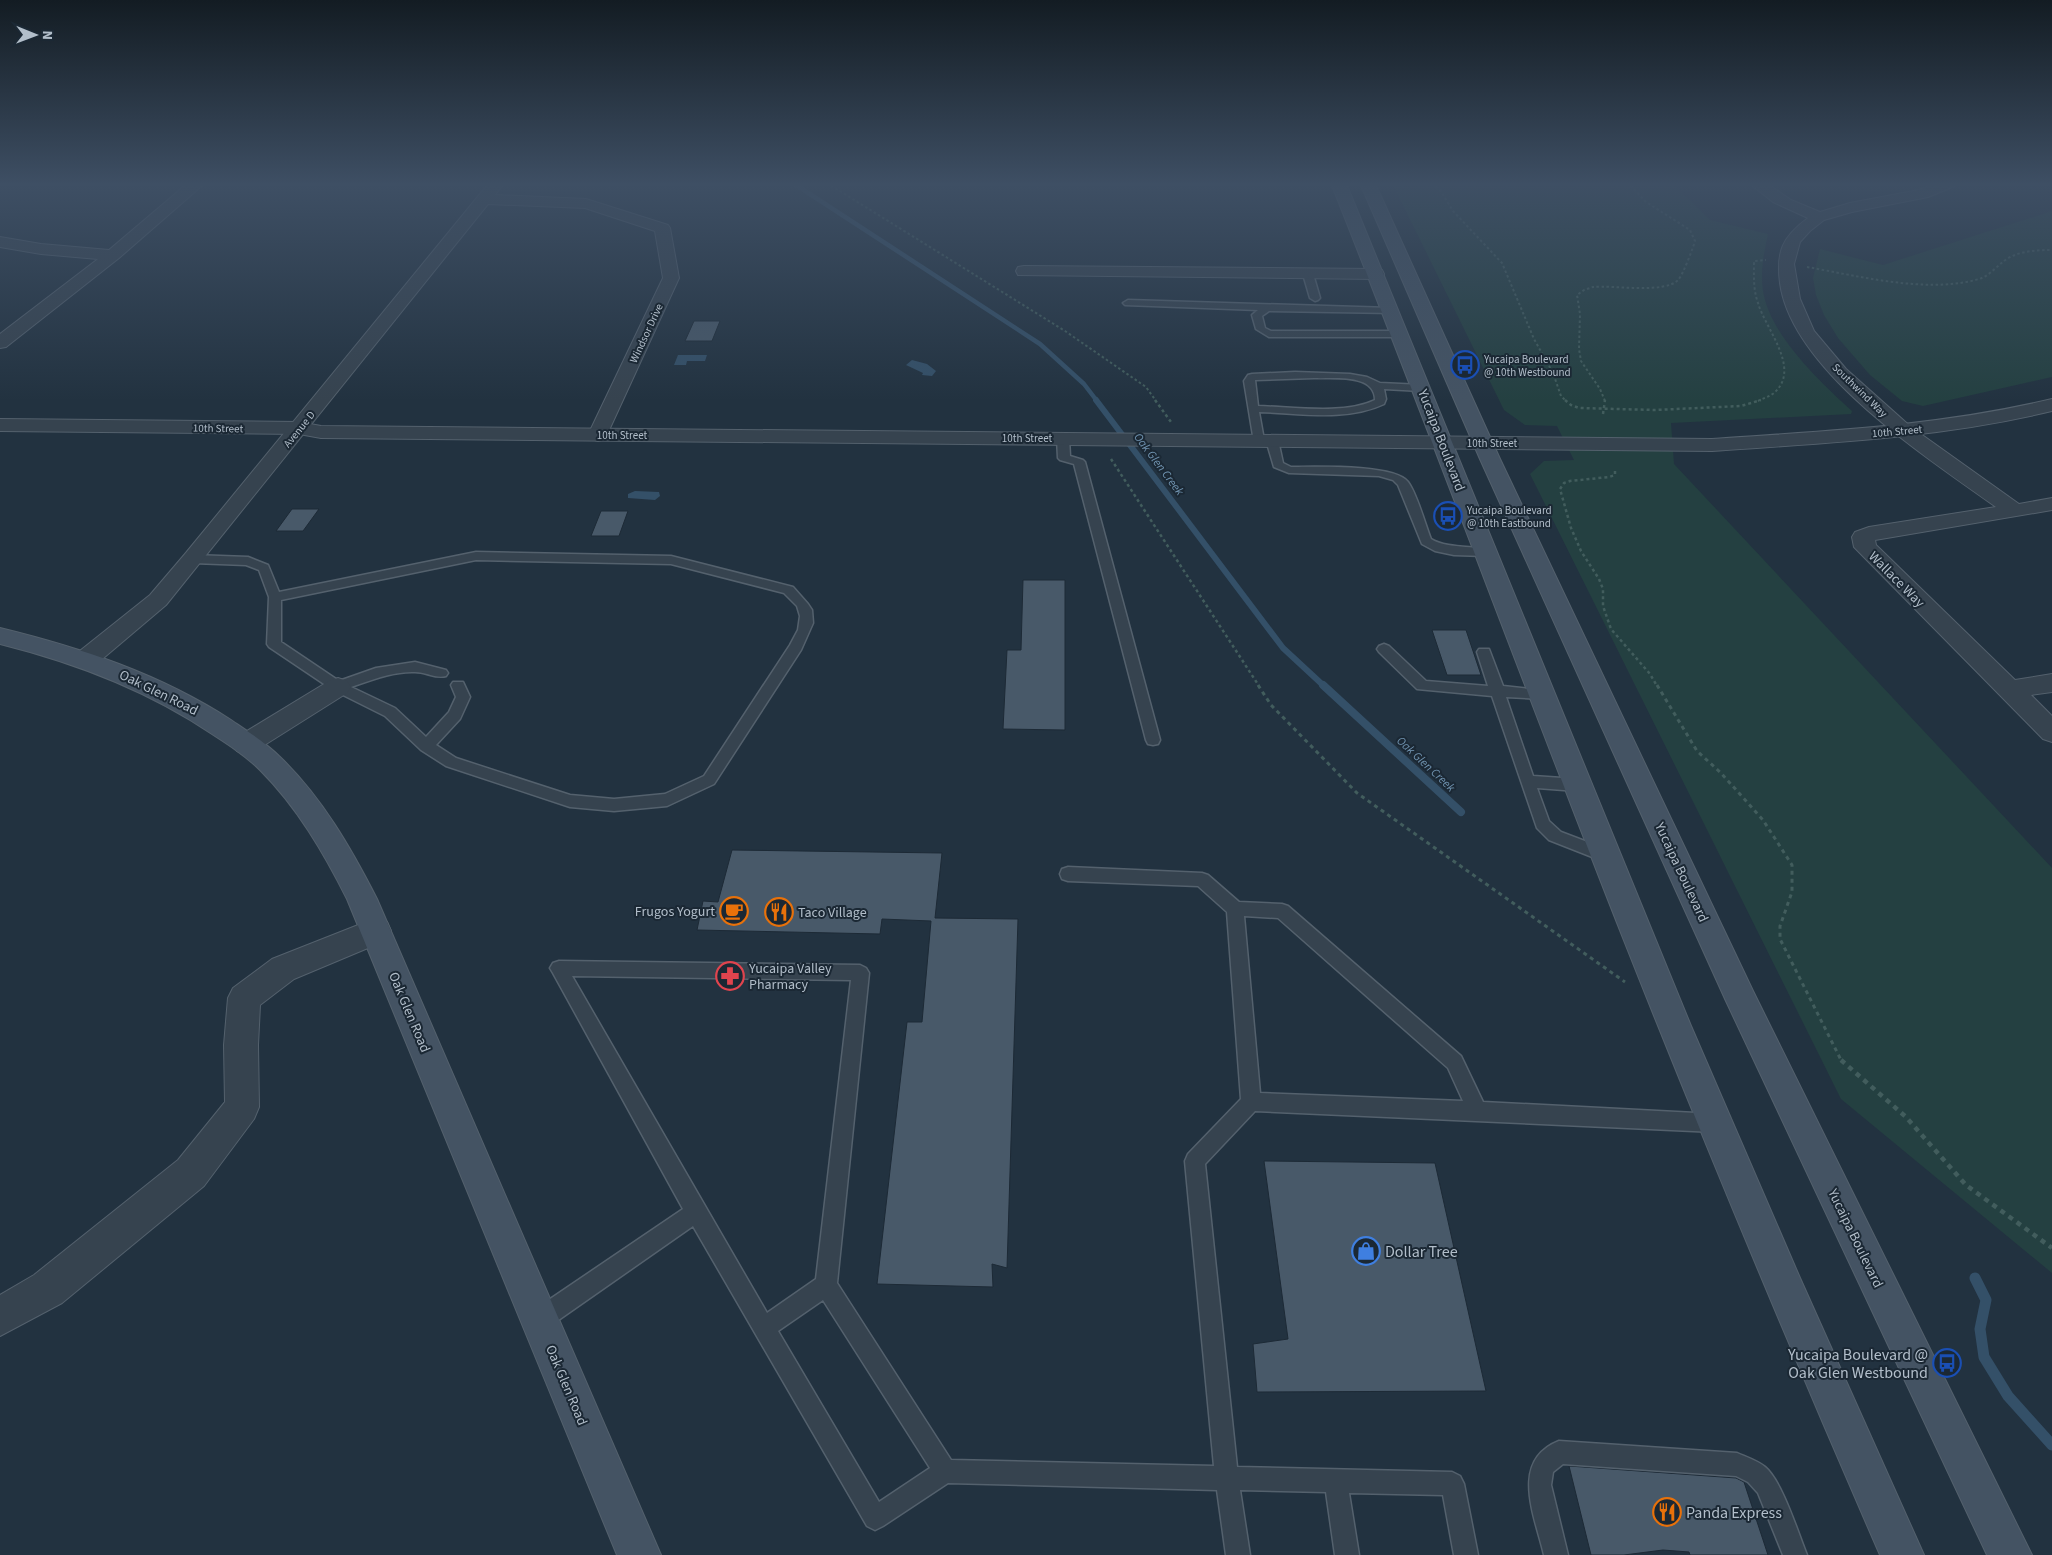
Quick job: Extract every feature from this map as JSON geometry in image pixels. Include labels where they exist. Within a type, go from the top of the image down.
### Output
[{"type":"main road","name":"Yucaipa Boulevard","points":[[1368,256],[1444,443],[1605,856],[1715,1123],[1902,1555]]},
{"type":"main road","name":"Yucaipa Boulevard","points":[[1399,256],[1482,443],[1742,1001],[2010,1555]]},
{"type":"main road","name":"Oak Glen Road","points":[[0,636],[116,670],[162,690],[199,710],[270,763],[324,829],[346,866],[376,931],[639,1555]]},
{"type":"street","points":[[0,343],[111,256]]},
{"type":"street","name":"Avenue D","points":[[85,660],[158,600],[439,256]]},
{"type":"street","name":"Windsor Drive","points":[[598,434],[671,278],[667,256]]},
{"type":"street","name":"Southwind Way","points":[[1788,256],[1786,264],[1791,299],[1806,332],[1839,373],[1904,431],[2015,512]]},
{"type":"street","points":[[1024,271],[1376,274]]},
{"type":"street","name":"10th Street","points":[[0,425],[299,428],[321,432],[1063,438],[1104,438],[1172,433],[1265,440],[1712,445],[1904,431],[1978,422],[2052,405]]},
{"type":"street","name":"Wallace Way","points":[[2052,504],[2015,512],[1877,532],[1863,538],[1865,547],[2052,732]]},
{"type":"street","points":[[2009,690],[2052,684]]},
{"type":"street","points":[[246,744],[338,687]]},
{"type":"street","points":[[0,1316],[48,1290],[191,1173],[242,1108],[244,998],[282,969],[376,931]]},
{"type":"lane","points":[[1308,274],[1314,298]]},
{"type":"lane","points":[[1128,303],[1242,305],[1267,308],[1392,312]]},
{"type":"lane","points":[[1267,308],[1257,316],[1261,329],[1270,334],[1400,334]]},
{"type":"lane","points":[[1422,388],[1378,386],[1372,382],[1355,377],[1252,377],[1249,380],[1253,409],[1265,440],[1278,464],[1289,470],[1380,473],[1398,478],[1403,483],[1426,541],[1442,550],[1486,552]]},
{"type":"lane","points":[[1253,409],[1355,410],[1374,407],[1380,402],[1381,396],[1378,386]]},
{"type":"lane","points":[[1063,438],[1064,458],[1080,462],[1153,740]]},
{"type":"lane","points":[[193,559],[248,561],[264,568],[275,597],[274,644],[338,687],[390,712],[426,746],[452,762],[570,801],[614,805],[667,800],[709,780],[806,630],[808,617],[801,600],[788,590],[671,560],[476,556],[275,597]]},
{"type":"lane","points":[[1384,649],[1422,686],[1542,694]]},
{"type":"lane","points":[[1484,652],[1542,824],[1555,836],[1605,856]]},
{"type":"lane","points":[[338,687],[376,672],[414,667],[442,673]]},
{"type":"lane","points":[[426,746],[455,715],[463,697],[458,685]]},
{"type":"lane","points":[[1527,781],[1577,786]]},
{"type":"lane","points":[[1068,874],[1202,880],[1235,909],[1282,911],[1455,1062],[1477,1111]]},
{"type":"lane","points":[[1235,909],[1251,1102],[1195,1162],[1227,1478],[1238,1555]]},
{"type":"lane","points":[[945,1471],[826,1286],[860,973],[559,968],[696,1212],[875,1518],[945,1471],[1452,1484],[1466,1555]]},
{"type":"lane","points":[[1251,1102],[1715,1123]]},
{"type":"lane","points":[[539,1320],[696,1212]]},
{"type":"lane","points":[[764,1328],[826,1286]]},
{"type":"lane","points":[[1556,1555],[1539,1485],[1543,1466],[1559,1452],[1737,1465],[1756,1474],[1766,1485],[1795,1555]]},
{"type":"lane","points":[[1336,1481],[1347,1555]]},
{"type":"path","points":[[942,256],[1065,331],[1146,387],[1172,433]]},
{"type":"path","points":[[1495,256],[1502,263],[1534,339],[1553,373],[1563,400],[1579,408],[1605,410]]},
{"type":"path","points":[[1603,414],[1605,410],[1601,389],[1581,362],[1579,344],[1580,315],[1577,295],[1582,290],[1596,287],[1657,288],[1672,285],[1683,275],[1688,256]]},
{"type":"path","points":[[1104,438],[1260,688],[1277,711],[1357,793],[1625,982]]},
{"type":"path","points":[[1615,471],[1615,475],[1606,478],[1575,479],[1564,483],[1560,489],[1571,528],[1581,551],[1599,579],[1603,589],[1603,606],[1611,630],[1650,674],[1696,751],[1721,773],[1763,820],[1792,865],[1792,892],[1780,926],[1780,939],[1832,1045],[1843,1064],[1906,1117],[1966,1185],[2052,1248]]},
{"type":"green space","points":[[1428,256],[1764,256],[1762,269],[1763,291],[1775,324],[1798,357],[1852,411],[1851,414],[1671,423],[1674,464],[2052,868],[2052,1273],[1841,1099],[1530,474],[1544,461],[1574,460],[1557,426],[1525,425],[1504,410]]},
{"type":"green space","points":[[1818,256],[1846,256],[1883,265],[1913,256],[2052,256],[2052,377],[1923,406],[1902,401],[1870,375],[1838,338],[1824,315],[1816,295],[1813,278]]},
{"type":"water","points":[[678,355],[707,355],[705,361],[687,361],[686,365],[674,365]]},
{"type":"water","points":[[912,360],[927,364],[936,371],[932,376],[922,375],[923,373],[906,365]]},
{"type":"water","points":[[635,491],[659,492],[660,496],[655,500],[628,498],[628,494]]},
{"type":"building","points":[[694,321],[720,321],[712,341],[685,341]]},
{"type":"building","points":[[292,509],[319,509],[303,531],[276,531]]},
{"type":"building","points":[[601,511],[628,511],[619,536],[591,536]]},
{"type":"building","points":[[1023,580],[1065,580],[1065,730],[1003,729],[1007,650],[1021,650]]},
{"type":"building","points":[[1432,630],[1466,630],[1481,675],[1447,675]]},
{"type":"building","points":[[732,850],[942,853],[935,918],[1018,919],[1007,1268],[992,1264],[993,1287],[877,1284],[907,1022],[922,1022],[931,921],[882,919],[880,934],[697,930],[703,901],[718,902]]},
{"type":"building","name":"Dollar Tree","points":[[1264,1161],[1435,1163],[1486,1391],[1257,1392],[1253,1344],[1288,1339]]},
{"type":"building","name":"Panda Express","points":[[1569,1466],[1736,1478],[1744,1482],[1768,1555],[1690,1555],[1689,1552],[1663,1550],[1624,1555],[1591,1555]]},
{"type":"waterway","name":"Oak Glen Creek","points":[[904,256],[1040,344],[1084,384],[1097,401]]},
{"type":"waterway","name":"Oak Glen Creek","points":[[1096,400],[1283,648],[1324,686]]},
{"type":"waterway","name":"Oak Glen Creek","points":[[1323,685],[1461,812]]},
{"type":"waterway","name":"Oak Glen Creek","points":[[1975,1278],[1986,1300],[1980,1329],[1984,1357],[2008,1396],[2052,1445]]},
{"type":"place","name":"Yucaipa Boulevard @ 10th Westbound","points":[[1465,365]]},
{"type":"place","name":"Yucaipa Boulevard @ 10th Eastbound","points":[[1448,516]]},
{"type":"place","name":"Frugos Yogurt","points":[[734,911]]},
{"type":"place","name":"Taco Village","points":[[779,912]]},
{"type":"place","name":"Yucaipa Valley Pharmacy","points":[[730,976]]},
{"type":"place","name":"Dollar Tree","points":[[1366,1251]]},
{"type":"place","name":"Yucaipa Boulevard @ Oak Glen Westbound","points":[[1947,1363]]},
{"type":"place","name":"Panda Express","points":[[1667,1512]]}]
